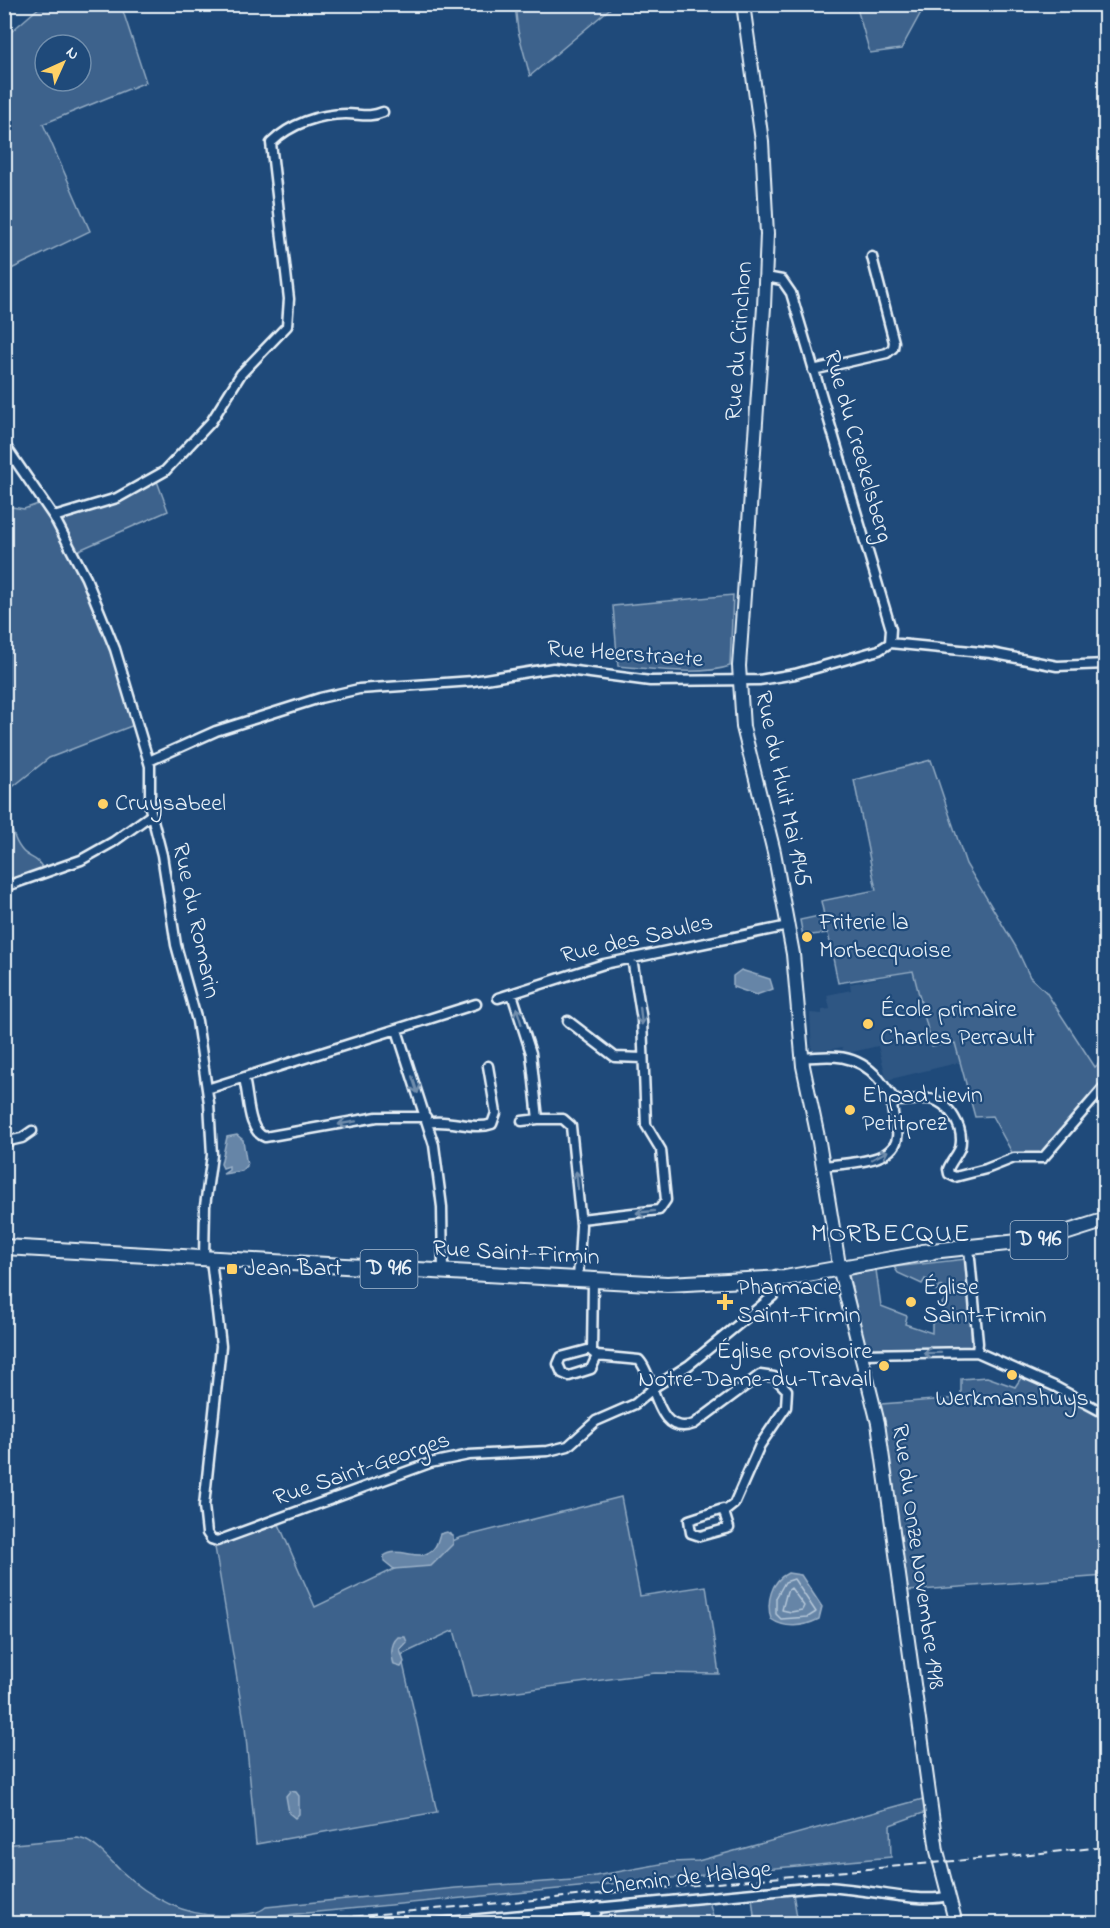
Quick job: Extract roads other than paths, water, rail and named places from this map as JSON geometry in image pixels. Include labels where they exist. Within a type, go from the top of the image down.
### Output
[{"type":"main road","name":"D 916","points":[[839,1265],[1046,1239],[1106,1220]]},
{"type":"main road","name":"Rue Saint-Firmin","points":[[4,1247],[667,1284],[776,1277],[839,1265]]},
{"type":"main road","name":"Rue Saint-Firmin","points":[[4,1252],[21,1248]]},
{"type":"street","name":"Rue du Crinchon","points":[[739,680],[766,277],[764,159],[743,4]]},
{"type":"street","points":[[54,517],[117,498],[143,486],[165,471],[215,417],[244,370],[287,326],[289,299],[270,148],[273,141],[312,118],[342,114],[369,117],[383,112]]},
{"type":"street","points":[[813,370],[887,353],[893,348],[894,342],[872,257]]},
{"type":"street","name":"Rue du Creekelsberg","points":[[766,277],[782,280],[790,288],[891,629],[890,643]]},
{"type":"street","name":"Rue du Romarin","points":[[4,444],[54,517],[82,570],[110,634],[148,761],[151,815],[162,855],[176,945],[197,1020],[207,1089],[212,1155],[205,1213],[208,1259]]},
{"type":"street","name":"Rue Heerstraete","points":[[148,761],[216,731],[320,698],[359,689],[473,681],[553,668],[650,681],[766,680],[879,650],[890,643],[991,653],[1057,666],[1106,664]]},
{"type":"street","name":"Rue du Huit Mai 1945","points":[[739,680],[743,727],[774,852],[788,926],[796,982],[802,1058],[839,1265]]},
{"type":"street","points":[[4,887],[81,860],[113,842],[151,815]]},
{"type":"street","name":"Rue des Saules","points":[[498,998],[590,968],[788,926]]},
{"type":"street","points":[[581,1219],[656,1211],[665,1205],[661,1150],[646,1125],[642,1020],[632,958]]},
{"type":"street","points":[[512,994],[531,1053],[538,1119]]},
{"type":"street","points":[[207,1089],[476,1004]]},
{"type":"street","points":[[568,1021],[615,1057],[643,1058]]},
{"type":"street","points":[[397,1030],[435,1152],[441,1201],[443,1272]]},
{"type":"street","points":[[802,1058],[835,1055],[855,1060],[875,1075],[893,1098],[899,1102],[932,1099],[952,1114],[960,1143],[948,1167],[951,1176],[986,1169],[1014,1158],[1038,1159],[1049,1153],[1104,1087]]},
{"type":"street","points":[[244,1079],[254,1127],[259,1135],[265,1137],[378,1117],[492,1124],[496,1113],[488,1066]]},
{"type":"street","points":[[823,1166],[872,1160],[890,1150],[898,1136],[893,1098]]},
{"type":"street","points":[[522,1121],[563,1119],[571,1126],[581,1219],[578,1280]]},
{"type":"street","points":[[4,1142],[22,1138],[32,1131]]},
{"type":"street","points":[[969,1248],[977,1352]]},
{"type":"street","name":"Rue Saint-Georges","points":[[208,1259],[221,1346],[204,1506],[207,1533],[214,1540],[225,1539],[430,1463],[469,1455],[564,1448],[576,1441],[596,1421],[631,1407],[652,1389],[689,1365],[773,1296],[777,1290],[776,1277]]},
{"type":"street","name":"Rue du Onze Novembre 1918","points":[[839,1265],[878,1423],[939,1862],[956,1923]]},
{"type":"street","points":[[594,1281],[591,1349],[597,1356],[639,1359],[667,1419],[682,1427],[702,1419],[756,1376],[771,1375],[784,1386],[788,1394],[786,1407],[760,1445],[734,1504],[724,1512]]},
{"type":"street","points":[[591,1349],[561,1357],[558,1364],[562,1373],[569,1376],[589,1370],[594,1366],[597,1356]]},
{"type":"street","points":[[862,1354],[977,1352],[1054,1386],[1106,1414]]},
{"type":"street","points":[[723,1509],[724,1512],[729,1528],[698,1536],[690,1532],[687,1522],[690,1519],[723,1509]]},
{"type":"street","name":"Chemin de Halage","points":[[428,1923],[823,1886],[851,1887],[930,1899],[948,1896]]},
{"type":"street","points":[[590,1923],[599,1907]]},
{"type":"water","points":[[741,970],[770,979],[773,989],[756,995],[733,987],[733,976]]},
{"type":"water","points":[[237,1135],[243,1140],[247,1166],[242,1171],[223,1174],[229,1170],[229,1166],[223,1168],[221,1164],[227,1137]]},
{"type":"water","points":[[447,1532],[453,1536],[453,1544],[431,1566],[394,1569],[384,1561],[384,1556],[390,1553],[424,1555],[436,1545],[440,1534]]},
{"type":"water","points":[[788,1573],[801,1575],[822,1607],[819,1619],[807,1624],[788,1626],[771,1619],[769,1606],[771,1593],[777,1581]]},
{"type":"water","points":[[398,1637],[405,1637],[407,1642],[400,1650],[404,1662],[401,1667],[394,1665],[392,1654],[392,1646]]},
{"type":"water","points":[[290,1791],[296,1792],[299,1796],[299,1814],[295,1818],[289,1813],[286,1796]]},
{"type":"railway","points":[[273,1924],[1106,1847]]},
{"type":"place","name":"Cruysabeel","points":[[103,804]]},
{"type":"place","name":"Friterie la Morbecquoise","points":[[807,937]]},
{"type":"place","name":"École primaire Charles Perrault","points":[[868,1024]]},
{"type":"place","name":"Ehpad Lievin Petitprez","points":[[850,1110]]},
{"type":"place","name":"Jean Bart","points":[[232,1269]]},
{"type":"place","name":"Pharmacie Saint-Firmin","points":[[725,1302]]},
{"type":"place","name":"Église Saint-Firmin","points":[[911,1302]]},
{"type":"place","name":"Église provisoire Notre-Dame-du-Travail","points":[[884,1366]]},
{"type":"place","name":"Werkmanshuys","points":[[1012,1375]]},
{"type":"district","name":"MORBECQUE","points":[[891,1234]]}]
